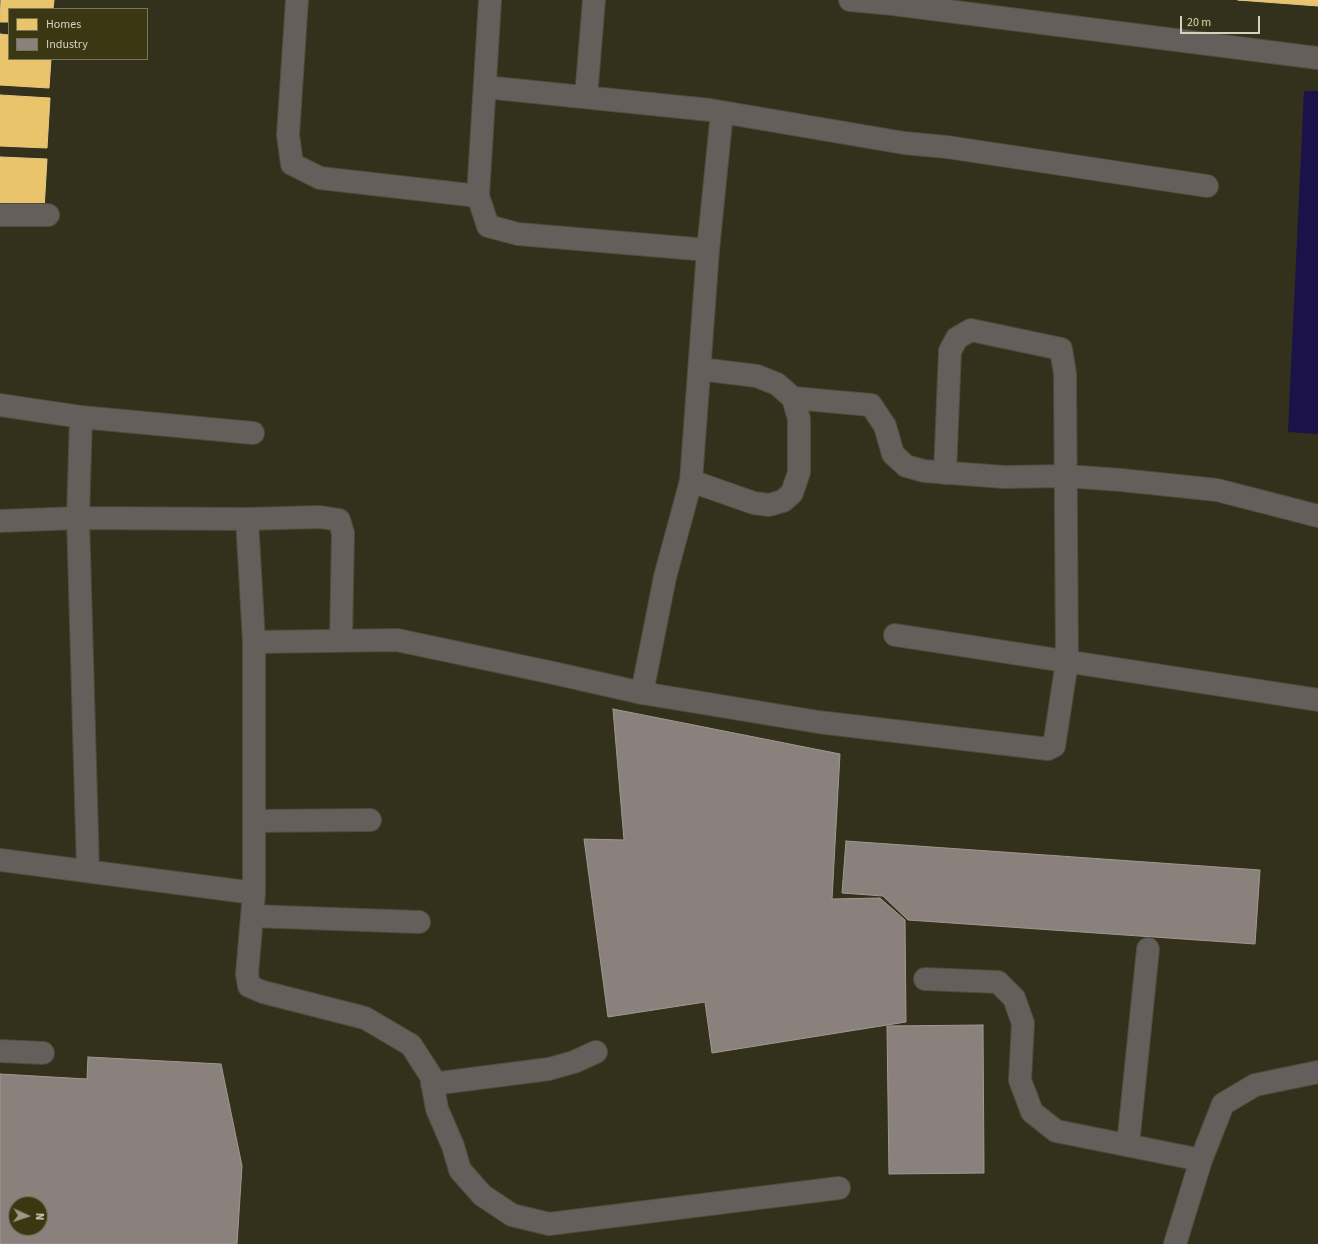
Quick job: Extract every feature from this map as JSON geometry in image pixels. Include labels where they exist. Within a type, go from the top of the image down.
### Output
[{"type":"street","points":[[297,0],[288,135],[292,164],[320,178],[478,196]]},
{"type":"street","points":[[490,0],[478,196],[488,226],[518,234],[708,250]]},
{"type":"street","points":[[586,98],[594,0]]},
{"type":"street","points":[[850,0],[893,4],[1318,58]]},
{"type":"street","points":[[485,87],[722,112],[904,143],[947,147],[1207,186]]},
{"type":"street","points":[[642,693],[665,577],[691,481],[708,250],[722,112]]},
{"type":"street","points":[[0,215],[48,215]]},
{"type":"street","points":[[254,642],[397,640],[642,693],[818,722],[1042,749],[1054,746],[1067,662],[1065,374],[1061,349],[971,330],[957,338],[950,351],[945,473]]},
{"type":"street","points":[[691,481],[754,502],[769,505],[783,501],[792,493],[799,472],[799,419],[793,398],[777,384],[757,376],[700,369]]},
{"type":"street","points":[[793,398],[871,405],[885,426],[893,454],[906,466],[924,471],[1004,477],[1066,476],[1217,490],[1318,516]]},
{"type":"street","points":[[0,405],[82,417],[253,433]]},
{"type":"street","points":[[82,417],[78,518],[88,870]]},
{"type":"street","points":[[0,521],[78,518],[247,520],[320,517],[339,520],[343,533],[341,640]]},
{"type":"street","points":[[247,520],[254,642],[254,893],[247,974],[249,986],[264,992],[365,1018],[411,1045],[431,1076],[437,1109],[453,1146],[460,1170],[482,1195],[512,1215],[549,1224],[839,1188]]},
{"type":"street","points":[[895,635],[1318,700]]},
{"type":"street","points":[[254,821],[370,820]]},
{"type":"street","points":[[0,860],[88,870],[254,893]]},
{"type":"street","points":[[252,916],[419,922]]},
{"type":"street","points":[[1128,1145],[1148,949]]},
{"type":"street","points":[[925,979],[998,982],[1014,998],[1023,1023],[1020,1080],[1032,1112],[1056,1131],[1201,1160]]},
{"type":"street","points":[[0,1051],[43,1053]]},
{"type":"street","points":[[432,1084],[549,1069],[574,1062],[596,1052]]},
{"type":"street","points":[[1175,1244],[1201,1160],[1223,1104],[1255,1085],[1318,1072]]},
{"type":"shaded area","points":[[1304,91],[1318,91],[1318,434],[1288,432]]},
{"type":"building: Homes","points":[[1,0],[54,0],[53,8],[8,8],[8,22],[0,22]]},
{"type":"building: Homes","points":[[1238,0],[1318,0],[1318,6]]},
{"type":"building: Homes","points":[[0,34],[8,35],[8,60],[51,60],[49,88],[0,85]]},
{"type":"building: Homes","points":[[0,95],[50,98],[47,148],[0,146]]},
{"type":"building: Homes","points":[[0,157],[47,159],[44,210],[0,208]]},
{"type":"building: Industry","points":[[613,709],[840,754],[832,899],[880,898],[905,920],[906,1022],[712,1053],[705,1002],[608,1017],[584,839],[624,840]]},
{"type":"building: Industry","points":[[846,841],[1260,870],[1255,944],[908,920],[883,896],[842,893]]},
{"type":"building: Industry","points":[[983,1025],[984,1173],[889,1174],[887,1026]]},
{"type":"building: Industry","points":[[88,1057],[221,1064],[242,1166],[237,1244],[0,1244],[0,1074],[87,1079]]}]
